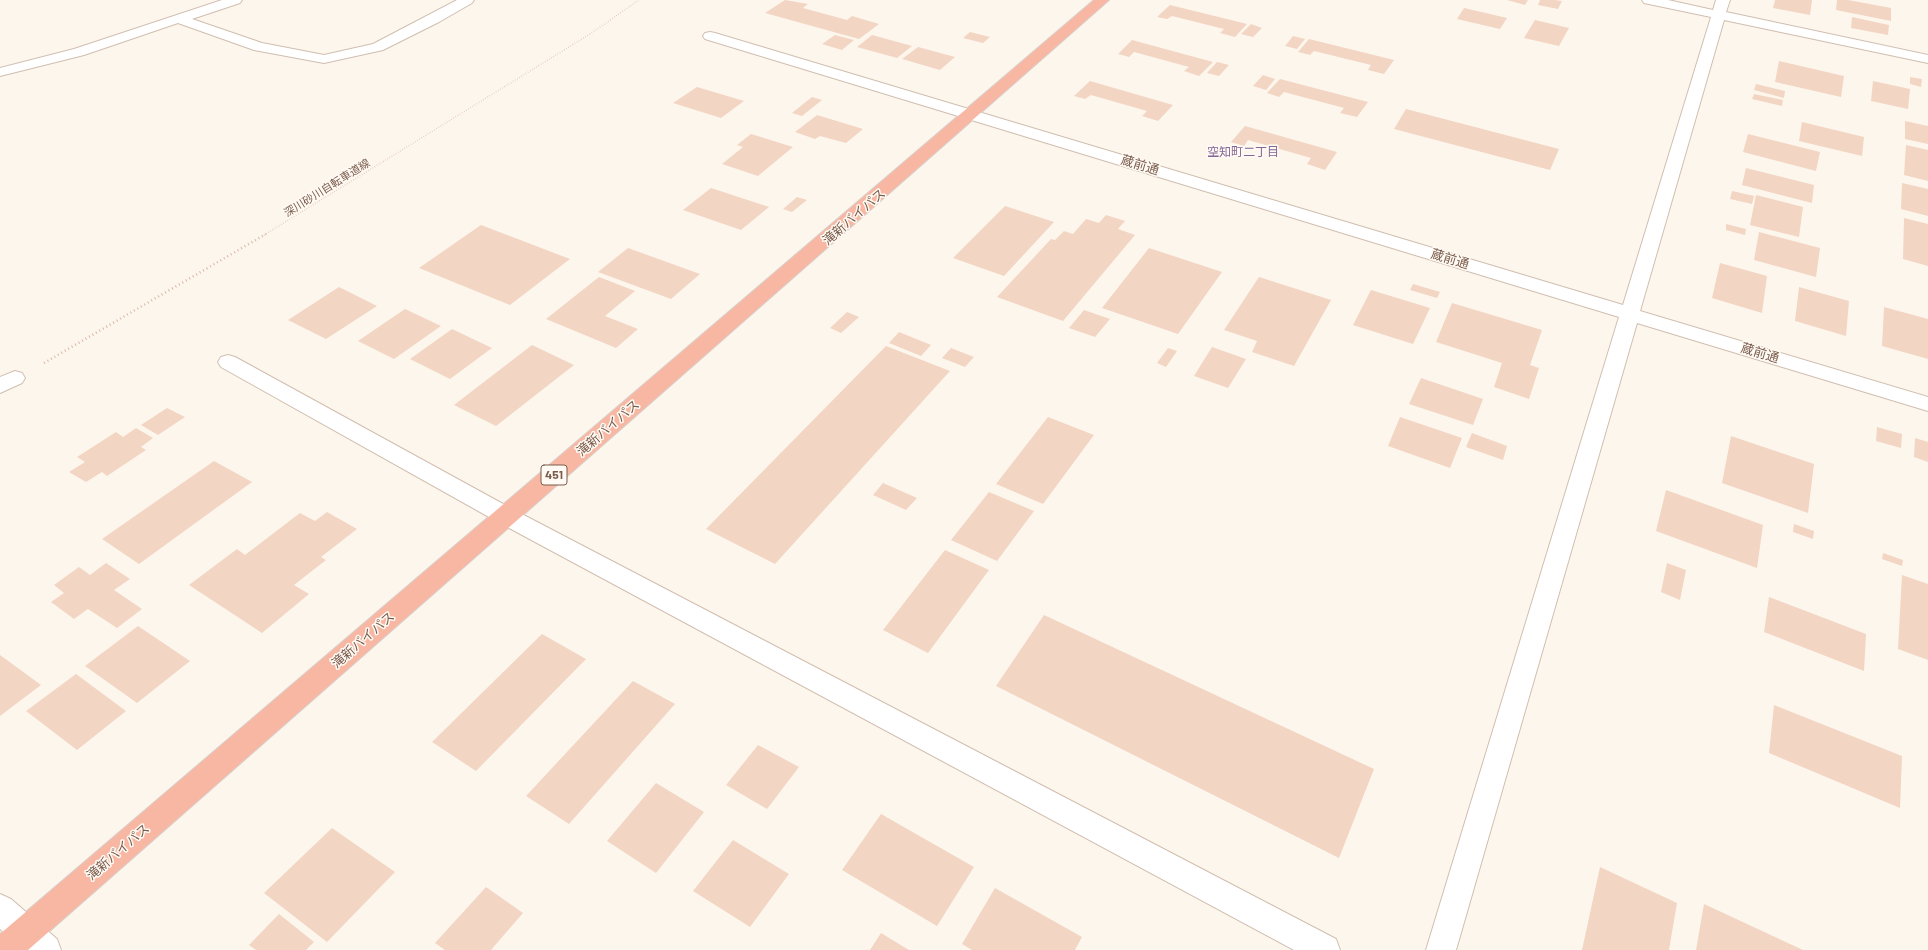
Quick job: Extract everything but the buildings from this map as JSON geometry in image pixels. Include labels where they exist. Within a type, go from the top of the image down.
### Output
[{"type":"highway","name":"滝新バイパス","points":[[25,944],[506,516],[1102,0]]},
{"type":"street","points":[[0,72],[79,52],[235,0]]},
{"type":"street","points":[[179,19],[259,47],[324,59],[378,47],[434,19],[467,0]]},
{"type":"street","points":[[1649,0],[1721,7],[1928,59]]},
{"type":"street","points":[[1441,950],[1721,7]]},
{"type":"street","name":"蔵前通","points":[[710,36],[1928,404]]},
{"type":"street","points":[[228,362],[506,516],[1325,950]]},
{"type":"street","points":[[0,909],[25,944]]},
{"type":"path","name":"深川砂川自転車道線","points":[[8,382],[304,212],[590,34],[639,0]]},
{"type":"district","name":"空知町二丁目","points":[[1243,152]]}]
